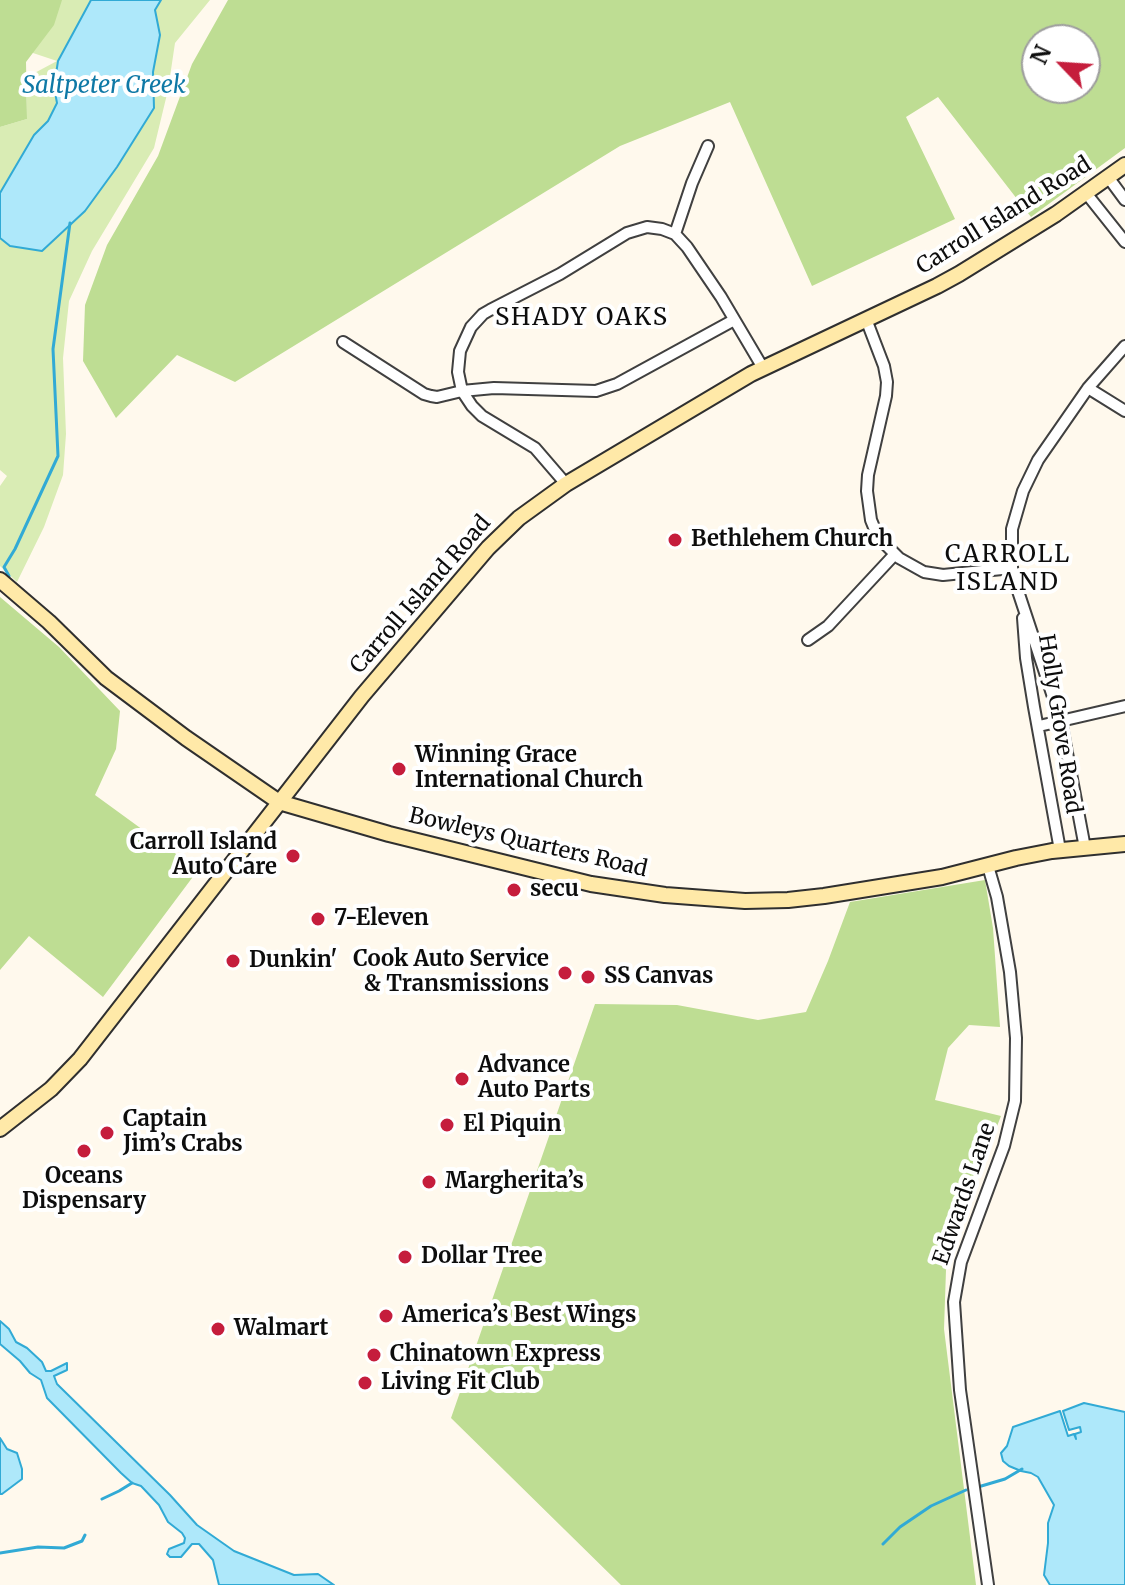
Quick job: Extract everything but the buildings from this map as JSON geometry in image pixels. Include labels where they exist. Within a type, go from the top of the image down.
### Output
[{"type":"street","points":[[675,234],[708,146]]},
{"type":"street","name":"Carroll Island Road","points":[[0,1129],[51,1089],[80,1059],[362,696],[488,548],[519,518],[566,484],[763,368],[959,274],[1125,165]]},
{"type":"street","points":[[1108,177],[1125,200]]},
{"type":"street","points":[[1086,193],[1125,242]]},
{"type":"street","points":[[566,484],[535,448],[482,416],[462,391],[458,379],[460,351],[471,327],[483,314],[560,274],[633,230],[655,227],[675,234],[684,242],[763,368]]},
{"type":"street","points":[[866,319],[887,382],[868,475],[868,505],[878,537],[899,558],[916,569],[936,574],[1012,568]]},
{"type":"street","points":[[343,342],[424,394],[437,397],[494,388],[596,391],[617,384],[734,320]]},
{"type":"street","name":"Holly Grove Road","points":[[1085,848],[1061,721],[1021,604],[1012,568],[1012,529],[1023,491],[1044,450],[1088,388],[1125,346]]},
{"type":"street","points":[[1088,388],[1125,411]]},
{"type":"street","points":[[808,640],[828,626],[895,554]]},
{"type":"street","name":"Bowleys Quarters Road","points":[[0,580],[127,695],[279,802],[389,834],[591,884],[665,895],[745,901],[788,900],[942,877],[1060,850],[1125,844]]},
{"type":"street","name":"Holly Grove Road","points":[[1021,604],[1026,658],[1060,850]]},
{"type":"street","points":[[1039,726],[1125,706]]},
{"type":"street","name":"Edwards Lane","points":[[988,866],[997,897],[1010,972],[1016,1038],[1015,1101],[1004,1146],[961,1262],[954,1319],[965,1432],[988,1585]]},
{"type":"green space","points":[[0,0],[91,0],[58,61],[54,87],[57,103],[0,193],[0,127],[27,119],[27,77],[57,61],[0,42]]},
{"type":"green space","points":[[0,0],[62,0],[54,25],[26,62],[27,119],[0,127]]},
{"type":"green space","points":[[161,0],[210,0],[175,43],[154,148],[92,251],[69,301],[63,358],[66,434],[63,475],[44,527],[17,582],[0,566],[0,486],[7,476],[0,470],[0,238],[10,246],[141,126],[154,108],[153,72],[160,35],[155,10]]},
{"type":"green space","points":[[228,0],[1125,0],[1125,148],[1031,217],[938,97],[906,117],[955,219],[812,286],[730,102],[620,146],[235,382],[177,355],[116,418],[83,361],[85,305],[107,245],[158,156],[192,64]]},
{"type":"green space","points":[[0,597],[59,647],[120,711],[116,749],[95,795],[198,870],[103,997],[29,936],[0,970]]},
{"type":"green space","points":[[985,880],[993,928],[1000,1027],[969,1025],[948,1048],[935,1100],[1001,1116],[969,1198],[946,1270],[944,1329],[976,1585],[621,1585],[451,1418],[595,1004],[677,1005],[758,1020],[806,1012],[850,902]]},
{"type":"water","name":"Saltpeter Creek","points":[[91,0],[161,0],[155,10],[160,35],[153,72],[154,108],[85,211],[42,251],[10,246],[0,238],[0,193],[57,103],[54,87],[58,61]]},
{"type":"water","points":[[0,1321],[16,1342],[42,1362],[46,1371],[67,1363],[67,1370],[54,1376],[57,1384],[197,1525],[234,1551],[294,1575],[318,1574],[334,1585],[219,1585],[213,1560],[199,1544],[192,1544],[181,1557],[170,1557],[167,1554],[169,1549],[184,1543],[182,1533],[168,1522],[159,1505],[141,1486],[121,1473],[47,1398],[41,1380],[0,1344]]},
{"type":"water","points":[[1084,1403],[1125,1412],[1125,1585],[1050,1585],[1044,1575],[1048,1523],[1054,1505],[1038,1477],[1009,1466],[1003,1461],[1001,1453],[1007,1446],[1013,1427],[1060,1411],[1068,1436],[1074,1434],[1076,1439],[1075,1434],[1081,1432],[1080,1427],[1069,1430],[1063,1411]]},
{"type":"water","points":[[0,1438],[7,1449],[17,1453],[22,1469],[22,1479],[2,1494],[0,1494]]},
{"type":"waterway","points":[[9,576],[4,567],[58,456],[53,349],[70,223]]},
{"type":"waterway","points":[[978,1487],[1005,1479],[1022,1469]]},
{"type":"waterway","points":[[102,1499],[132,1483]]},
{"type":"waterway","points":[[883,1544],[900,1527],[931,1506],[966,1490]]},
{"type":"waterway","points":[[0,1553],[38,1547],[64,1548],[82,1541],[85,1535]]},
{"type":"place","name":"Bethlehem Church","points":[[675,540]]},
{"type":"place","name":"Winning Grace International Church","points":[[399,769]]},
{"type":"place","name":"Carroll Island Auto Care","points":[[293,856]]},
{"type":"place","name":"secu","points":[[514,890]]},
{"type":"place","name":"7-Eleven","points":[[318,919]]},
{"type":"place","name":"Dunkin'","points":[[233,961]]},
{"type":"place","name":"Cook Auto Service & Transmissions","points":[[565,973]]},
{"type":"place","name":"SS Canvas","points":[[588,977]]},
{"type":"place","name":"Advance Auto Parts","points":[[462,1079]]},
{"type":"place","name":"El Piquin","points":[[447,1125]]},
{"type":"place","name":"Captain Jim’s Crabs","points":[[107,1133]]},
{"type":"place","name":"Oceans Dispensary","points":[[84,1151]]},
{"type":"place","name":"Margherita’s","points":[[429,1182]]},
{"type":"place","name":"Dollar Tree","points":[[405,1257]]},
{"type":"place","name":"America’s Best Wings","points":[[386,1316]]},
{"type":"place","name":"Walmart","points":[[218,1329]]},
{"type":"place","name":"Chinatown Express","points":[[374,1355]]},
{"type":"place","name":"Living Fit Club","points":[[365,1383]]},
{"type":"district","name":"SHADY OAKS","points":[[582,318]]},
{"type":"district","name":"CARROLL ISLAND","points":[[1008,569]]}]
